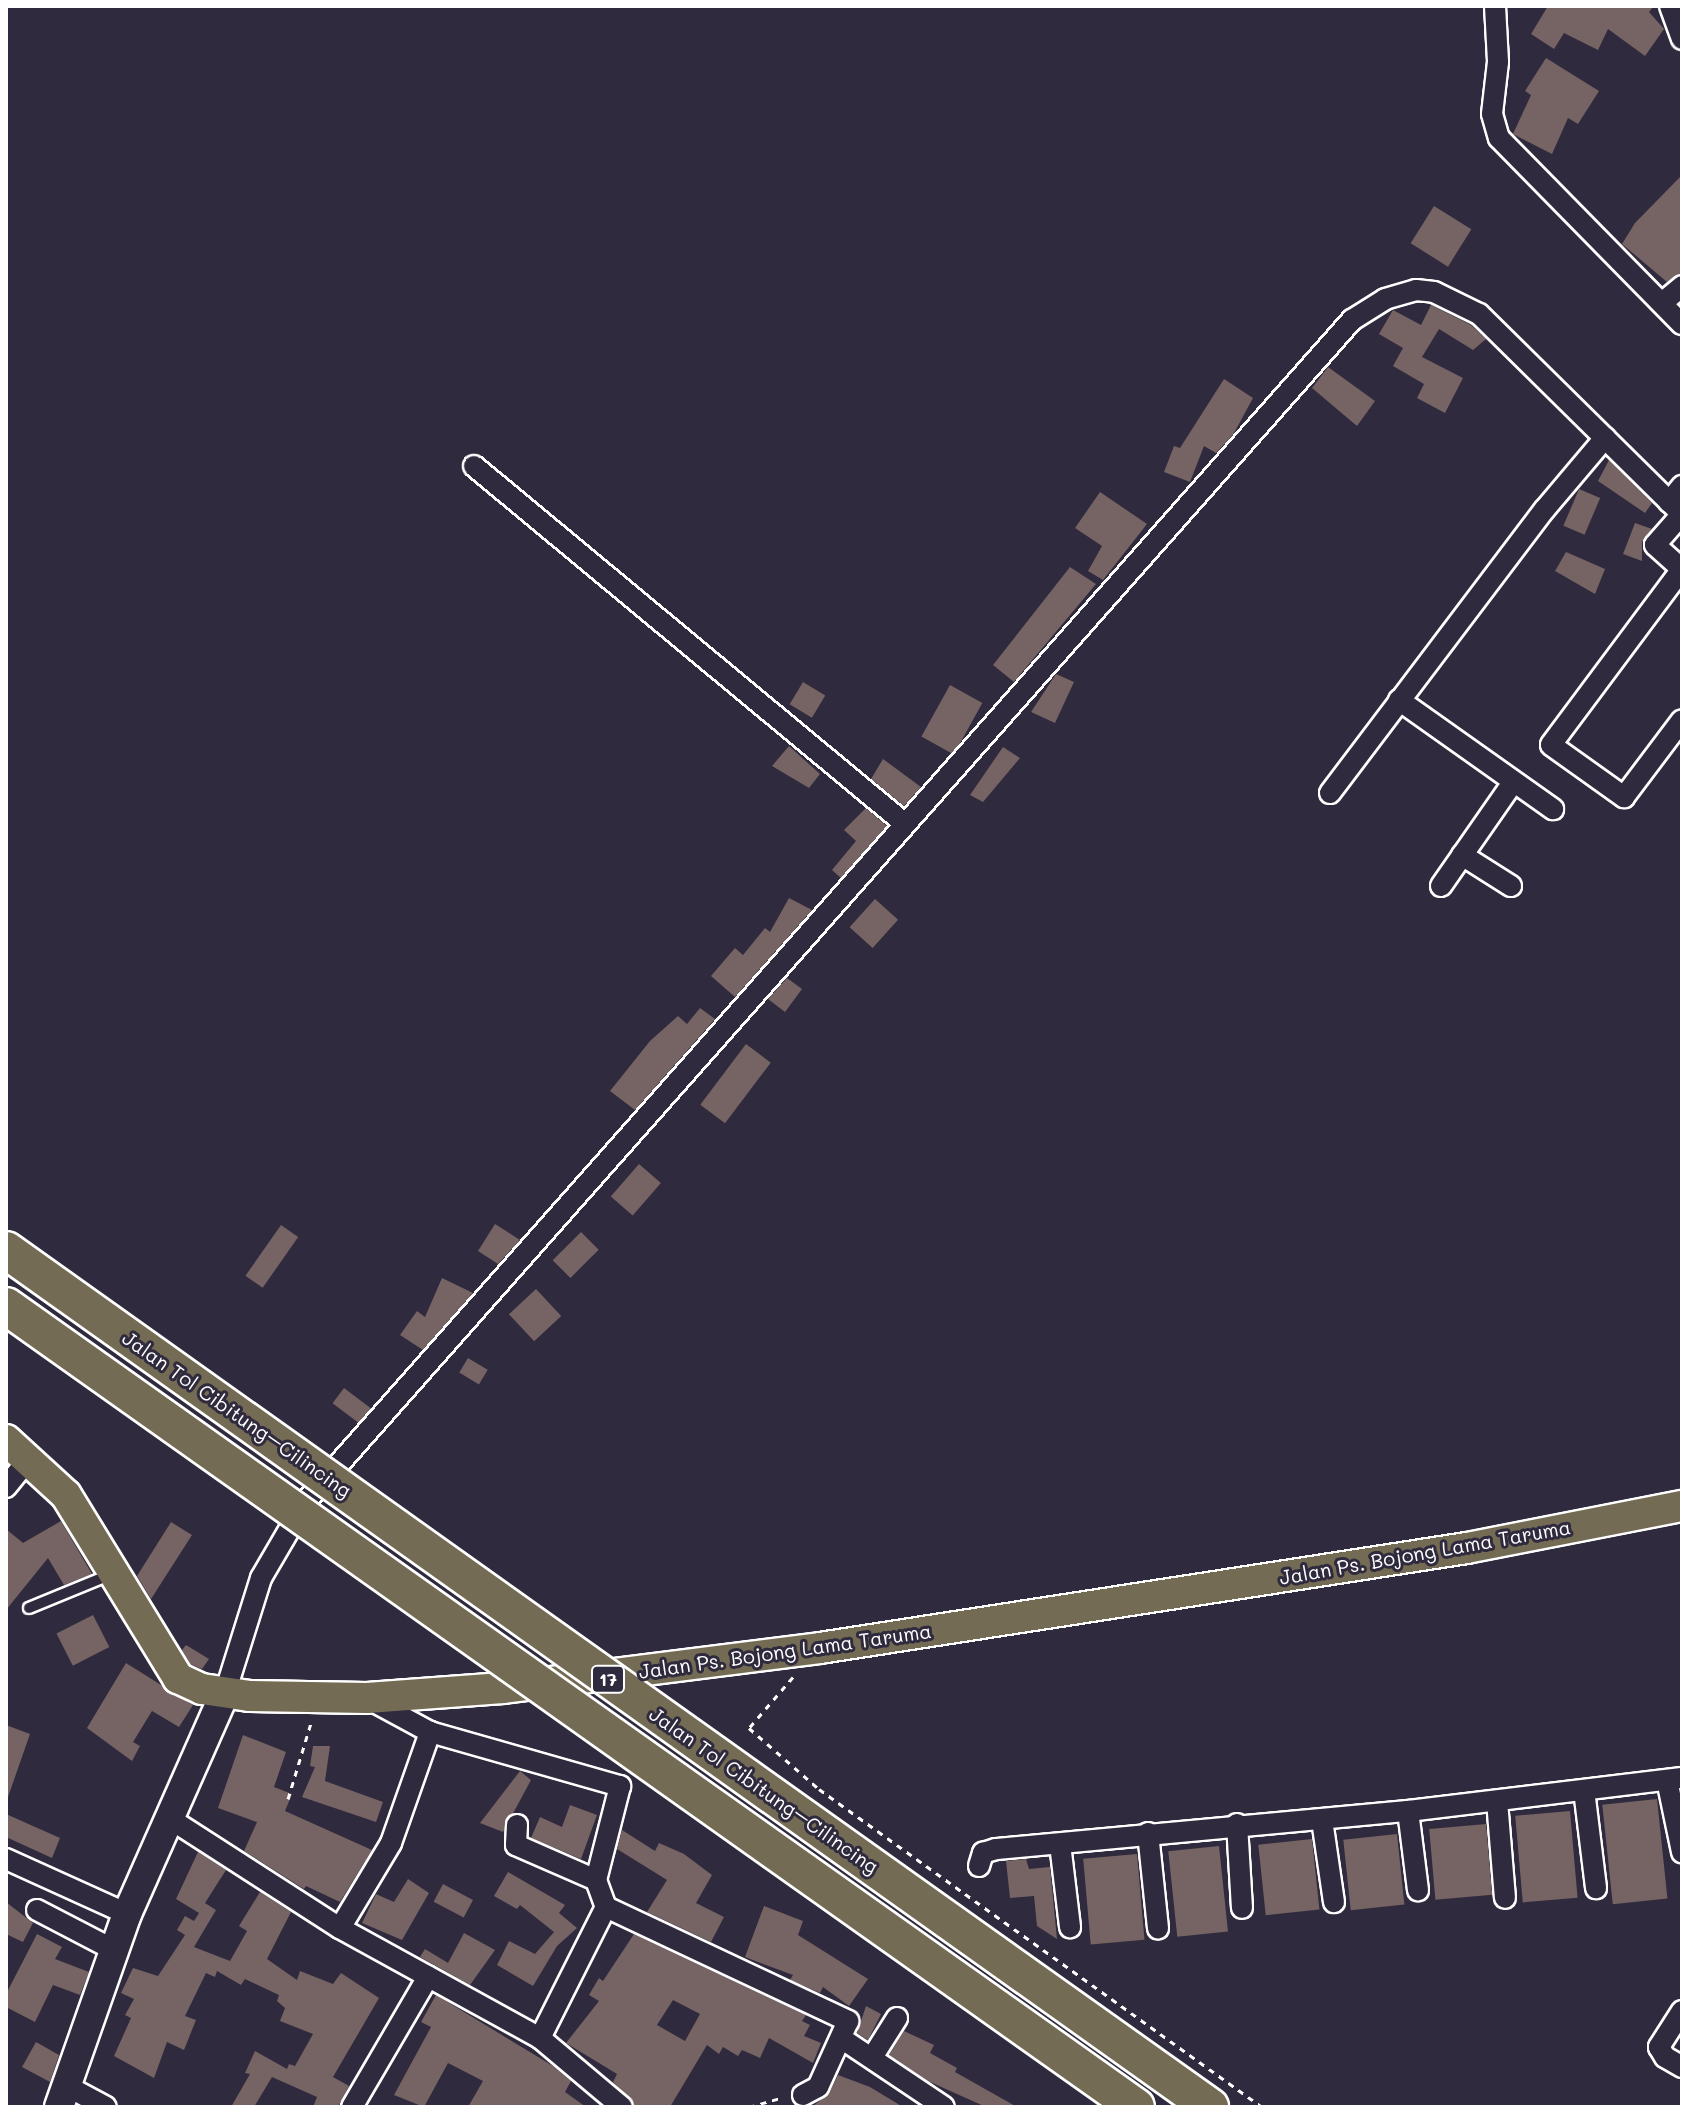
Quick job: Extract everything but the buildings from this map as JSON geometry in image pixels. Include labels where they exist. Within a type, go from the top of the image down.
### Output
[{"type":"highway","name":"Jalan Tol Cibitung–Cilincing","points":[[6,1250],[1210,2107]]},
{"type":"highway","name":"17","points":[[6,1306],[1136,2107]]},
{"type":"main road","name":"Jalan Ps. Bojong Lama Taruma","points":[[18,1450],[66,1495],[178,1678],[225,1693],[320,1697],[367,1698],[503,1688],[820,1648],[1467,1548],[1682,1506]]},
{"type":"street","points":[[1495,6],[1498,62],[1492,114],[1496,132],[1682,324]]},
{"type":"street","points":[[1670,6],[1682,39]]},
{"type":"street","points":[[1662,303],[1682,286]]},
{"type":"street","points":[[106,2107],[63,2096],[127,1914],[225,1693],[269,1561],[306,1501],[1321,351],[1352,320],[1385,299],[1416,290],[1434,292],[1479,314],[1605,438],[1679,504],[1655,545],[1682,569],[1551,745],[1624,797],[1682,720]]},
{"type":"street","points":[[1330,793],[1399,700],[1605,438]]},
{"type":"street","points":[[474,466],[904,823]]},
{"type":"street","points":[[1399,700],[1512,784],[1553,809]]},
{"type":"street","points":[[1441,886],[1512,784]]},
{"type":"street","points":[[1462,855],[1511,886]]},
{"type":"street","points":[[6,1487],[18,1450]]},
{"type":"street","points":[[367,1698],[430,1732],[620,1786],[596,1880],[606,1907],[834,2012],[850,2024],[818,2087],[803,2095]]},
{"type":"street","points":[[340,1928],[391,1843],[430,1732]]},
{"type":"street","points":[[979,1866],[987,1851],[1237,1824],[1322,1820],[1408,1811],[1674,1779],[1682,1852]]},
{"type":"street","points":[[1584,1790],[1596,1888]]},
{"type":"street","points":[[1497,1801],[1505,1898]]},
{"type":"street","points":[[1408,1811],[1418,1890]]},
{"type":"street","points":[[169,1818],[340,1928],[540,2038],[622,2107]]},
{"type":"street","points":[[1322,1820],[1334,1902]]},
{"type":"street","points":[[1237,1824],[1242,1908]]},
{"type":"street","points":[[517,1825],[516,1845],[596,1880]]},
{"type":"street","points":[[1148,1833],[1158,1928]]},
{"type":"street","points":[[1060,1844],[1070,1927]]},
{"type":"street","points":[[6,1859],[127,1914]]},
{"type":"street","points":[[540,2038],[606,1907]]},
{"type":"street","points":[[37,1910],[114,1950]]},
{"type":"street","points":[[352,2107],[428,1977]]},
{"type":"street","points":[[1682,2011],[1659,2047],[1665,2057],[1682,2067]]},
{"type":"street","points":[[873,2056],[897,2018]]},
{"type":"street","points":[[844,2040],[873,2056],[944,2107]]},
{"type":"lane","points":[[29,1608],[114,1574]]},
{"type":"path","points":[[820,1648],[749,1728],[819,1789],[1262,2107]]},
{"type":"path","points":[[288,1799],[320,1697]]},
{"type":"path","points":[[749,2107],[803,2095]]}]
